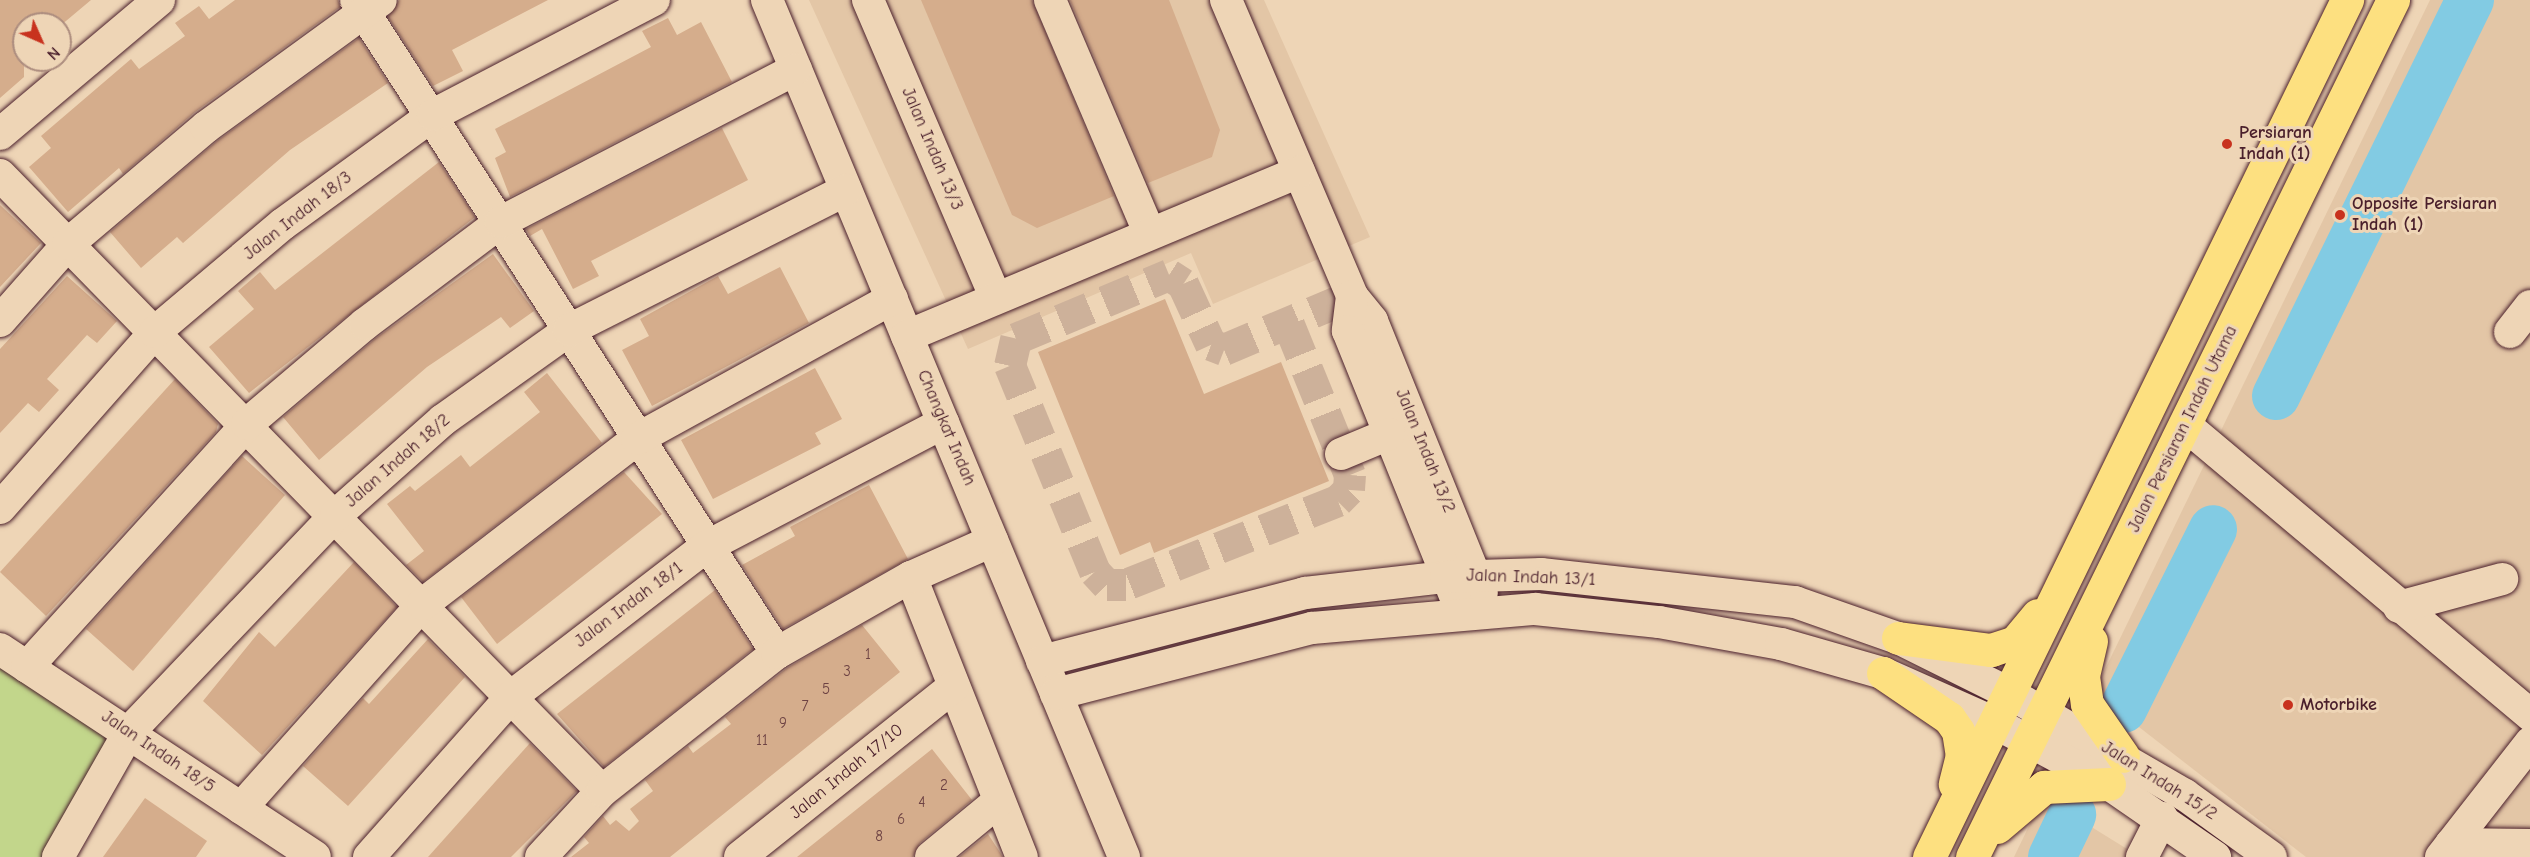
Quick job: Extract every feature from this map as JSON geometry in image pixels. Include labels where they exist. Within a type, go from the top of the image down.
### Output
[{"type":"main road","points":[[1935,846],[2347,0]]},
{"type":"main road","name":"Jalan Persiaran Indah Utama","points":[[1972,855],[2393,0]]},
{"type":"main road","points":[[1898,638],[2003,648],[2026,632],[2067,574]]},
{"type":"main road","points":[[1972,855],[2031,793],[2044,787],[2116,770],[2083,689],[2105,587]]},
{"type":"main road","points":[[1883,673],[1949,718],[1958,731],[1962,755],[1935,846]]},
{"type":"street","points":[[0,134],[159,0]]},
{"type":"street","name":"Jalan Indah 18/3","points":[[0,508],[155,332],[283,224],[433,115],[654,0]]},
{"type":"street","name":"Changkat Indah","points":[[767,0],[1124,857]]},
{"type":"street","name":"Jalan Indah 13/3","points":[[868,0],[996,298]]},
{"type":"street","points":[[1050,0],[1150,234]]},
{"type":"street","name":"Jalan Indah 13/2","points":[[1226,0],[1352,296],[1372,321],[1474,612]]},
{"type":"street","points":[[0,321],[68,243],[206,127],[366,3],[433,115],[704,548],[777,653]]},
{"type":"street","points":[[27,667],[247,424],[365,324],[501,222],[796,69]]},
{"type":"street","points":[[907,336],[1299,172]]},
{"type":"street","points":[[0,175],[336,514],[602,791]]},
{"type":"street","name":"Jalan Indah 18/2","points":[[58,857],[129,732],[336,514],[443,420],[569,330],[846,190]]},
{"type":"street","name":"Jalan Indah 13/2","points":[[1352,296],[1348,331],[1389,434],[1461,576]]},
{"type":"street","points":[[241,808],[423,604],[637,439],[892,299]]},
{"type":"street","points":[[2510,332],[2530,306]]},
{"type":"street","name":"Jalan Indah 18/1","points":[[369,857],[512,696],[704,548],[943,423]]},
{"type":"street","points":[[2185,425],[2530,715]]},
{"type":"street","points":[[1341,454],[1389,434]]},
{"type":"street","points":[[541,857],[602,791],[777,653],[911,577],[992,541]]},
{"type":"street","name":"Jalan Indah 13/1","points":[[1042,662],[1305,593],[1461,576],[1541,574],[1720,590],[1795,602],[1898,638],[2009,693]]},
{"type":"street","points":[[911,577],[1022,857]]},
{"type":"street","points":[[2399,607],[2502,579]]},
{"type":"street","name":"Jalan Indah 13/1","points":[[1056,694],[1281,634],[1474,612],[1536,609],[1659,622],[1781,644],[1883,673],[1995,723]]},
{"type":"street","name":"Jalan Indah 18/5","points":[[0,649],[129,732],[315,857]]},
{"type":"street","name":"Jalan Indah 17/10","points":[[740,857],[953,687]]},
{"type":"street","name":"Jalan Indah 15/2","points":[[2009,693],[2043,712],[2116,770],[2162,818],[2215,857]]},
{"type":"street","name":"Jalan Indah 15/2","points":[[1995,723],[2029,741],[2116,770],[2271,857]]},
{"type":"street","points":[[2446,851],[2530,743]]},
{"type":"street","points":[[931,857],[999,801]]},
{"type":"street","points":[[2142,857],[2162,818]]},
{"type":"street","points":[[2446,851],[2530,845]]},
{"type":"shaded area","points":[[809,0],[1264,0],[1370,237],[1213,304],[1191,253],[968,349]]},
{"type":"shaded area","points":[[2430,0],[2530,0],[2530,857],[2306,857],[2094,692]]},
{"type":"shaded area","points":[[2043,797],[2140,857],[2014,857]]},
{"type":"green space","points":[[0,661],[121,732],[45,857],[0,857]]},
{"type":"building","points":[[0,0],[91,0],[72,16],[72,12],[12,12],[12,72],[24,72],[24,77],[0,98]]},
{"type":"building","points":[[235,0],[338,0],[340,7],[195,112],[123,174],[119,168],[68,212],[29,167],[51,148],[41,136],[131,59],[139,69],[185,36],[175,23],[199,6],[209,19]]},
{"type":"building","points":[[399,0],[548,0],[452,50],[463,71],[433,86],[388,17]]},
{"type":"building","points":[[921,0],[1032,0],[1114,196],[1037,228],[1012,215]]},
{"type":"building","points":[[1070,0],[1169,0],[1220,130],[1212,157],[1148,183]]},
{"type":"building","points":[[668,18],[677,35],[701,22],[732,82],[510,197],[495,158],[506,152],[495,129],[651,47],[642,31]]},
{"type":"building","points":[[359,38],[388,83],[290,150],[183,243],[177,237],[141,268],[110,232],[217,141]]},
{"type":"building","points":[[722,128],[748,180],[591,261],[599,276],[573,289],[542,229],[530,236],[526,229]]},
{"type":"building","points":[[439,162],[475,217],[249,393],[209,347],[254,309],[238,291],[260,272],[275,290]]},
{"type":"building","points":[[0,205],[41,243],[0,287]]},
{"type":"building","points":[[493,254],[534,311],[510,328],[501,317],[427,367],[319,460],[283,417],[376,338]]},
{"type":"building","points":[[780,267],[809,323],[652,406],[622,350],[649,336],[640,319],[718,276],[728,294]]},
{"type":"building","points":[[67,276],[117,321],[97,343],[87,335],[47,379],[59,390],[39,412],[28,403],[0,433],[0,349]]},
{"type":"building","points":[[1165,299],[1204,394],[1281,362],[1329,481],[1154,553],[1150,542],[1120,555],[1038,352]]},
{"type":"building","points":[[815,368],[842,419],[815,433],[821,444],[713,499],[681,440]]},
{"type":"building","points":[[547,373],[602,443],[423,582],[406,565],[424,551],[387,504],[410,486],[415,491],[461,455],[470,467],[540,412],[524,392]]},
{"type":"building","points":[[175,379],[218,424],[216,432],[46,616],[0,572]]},
{"type":"building","points":[[242,456],[285,495],[133,671],[86,629]]},
{"type":"building","points":[[624,472],[662,514],[497,644],[461,597]]},
{"type":"building","points":[[869,485],[908,559],[783,629],[742,565],[795,536],[790,527]]},
{"type":"building","points":[[354,562],[397,607],[262,755],[203,701],[259,632],[275,647]]},
{"type":"building","points":[[715,590],[753,649],[604,767],[557,714]]},
{"type":"building","points":[[862,625],[900,672],[670,857],[571,857],[589,843],[584,837],[603,816],[610,825],[616,820],[629,831],[639,821],[630,809],[653,791],[645,780],[688,746],[693,753],[731,724],[725,717],[787,668]]},
{"type":"building","points":[[428,639],[465,677],[348,806],[303,766],[363,698],[369,704]]},
{"type":"building","points":[[530,743],[577,791],[511,857],[428,857]]},
{"type":"building","points":[[932,749],[972,800],[920,843],[913,857],[797,857]]},
{"type":"building","points":[[145,798],[207,841],[196,857],[103,857]]},
{"type":"building","points":[[988,834],[1003,857],[959,857]]},
{"type":"waterway","points":[[2276,396],[2470,0]]},
{"type":"waterway","points":[[2123,709],[2213,529]]},
{"type":"waterway","points":[[2052,857],[2072,815]]},
{"type":"tunnel","points":[[1289,325],[1350,475],[1349,490],[1338,501],[1126,585],[1107,585],[1095,572],[1010,366],[1016,339],[1169,275],[1183,284],[1211,345],[1224,350],[1352,296]]},
{"type":"place","name":"Persiaran Indah (1)","points":[[2227,144]]},
{"type":"place","name":"Opposite Persiaran Indah (1)","points":[[2340,215]]},
{"type":"place","name":"Motorbike","points":[[2288,705]]}]
